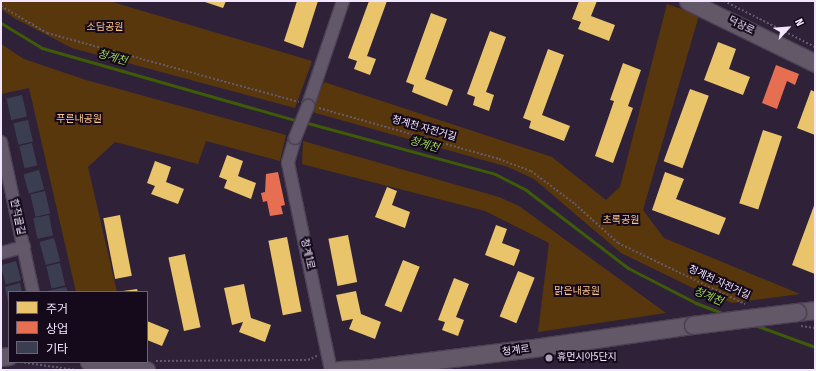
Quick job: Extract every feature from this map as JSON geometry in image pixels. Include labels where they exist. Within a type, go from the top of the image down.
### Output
[{"type":"street","points":[[310,105],[342,1]]},
{"type":"street","name":"덕장로","points":[[688,1],[815,63]]},
{"type":"street","name":"청계1로","points":[[310,105],[295,138],[288,163],[331,370]]},
{"type":"street","name":"한직골길","points":[[1,142],[33,291]]},
{"type":"street","points":[[1,252],[24,248]]},
{"type":"street","points":[[796,319],[815,310]]},
{"type":"street","name":"청계로","points":[[339,370],[372,368],[526,349],[693,325],[796,319]]},
{"type":"street","points":[[109,363],[150,365]]},
{"type":"path","points":[[724,1],[815,47]]},
{"type":"path","name":"청계천 자전거길","points":[[1,6],[47,33],[310,105],[499,159],[531,170],[575,204],[618,242],[752,308]]},
{"type":"path","points":[[796,319],[815,328]]},
{"type":"path","points":[[150,365],[308,360],[328,354]]},
{"type":"path","points":[[24,363],[76,370]]},
{"type":"green space","name":"소담공원","points":[[1,1],[109,1],[312,61],[295,108],[72,48],[14,18],[1,9]]},
{"type":"green space","name":"초록공원","points":[[667,4],[699,15],[643,210],[664,238],[800,294],[732,303],[695,289],[621,253],[534,179],[508,167],[312,112],[324,82],[552,157],[606,200],[620,187]]},
{"type":"green space","name":"푸른내공원","points":[[1,44],[24,59],[86,80],[286,135],[280,161],[206,141],[198,164],[115,142],[88,167],[117,291],[76,291],[29,88],[1,94]]},
{"type":"green space","name":"맑은내공원","points":[[303,141],[499,197],[519,206],[666,313],[538,332],[549,243],[485,211],[302,164]]},
{"type":"building: 주거","points":[[202,1],[226,1],[223,8]]},
{"type":"building: 주거","points":[[297,1],[318,1],[303,48],[284,41]]},
{"type":"building: 주거","points":[[369,1],[387,1],[367,56],[376,59],[370,75],[354,69],[357,61],[348,58]]},
{"type":"building: 주거","points":[[579,1],[597,1],[591,16],[615,25],[609,41],[578,29],[581,22],[572,19]]},
{"type":"building: 주거","points":[[431,13],[447,19],[425,79],[453,90],[447,106],[412,92],[414,85],[406,82]]},
{"type":"building: 주거","points":[[490,31],[506,37],[486,92],[494,95],[489,111],[473,105],[475,97],[467,94]]},
{"type":"building: 주거","points":[[718,42],[736,49],[729,69],[750,77],[743,95],[704,80]]},
{"type":"building: 주거","points":[[548,49],[564,55],[542,115],[570,126],[564,141],[529,128],[531,121],[523,118]]},
{"type":"building: 주거","points":[[623,63],[641,70],[628,106],[633,108],[613,163],[595,156],[614,101],[610,100]]},
{"type":"building: 주거","points":[[690,89],[709,96],[682,168],[664,161]]},
{"type":"building: 주거","points":[[811,90],[815,92],[815,135],[797,128]]},
{"type":"building: 주거","points":[[763,130],[782,136],[758,209],[739,203]]},
{"type":"building: 주거","points":[[227,155],[243,161],[238,176],[256,183],[251,199],[224,188],[227,180],[219,177]]},
{"type":"building: 주거","points":[[155,161],[171,167],[166,182],[184,189],[178,204],[151,194],[155,186],[147,183]]},
{"type":"building: 주거","points":[[665,172],[684,179],[676,199],[726,218],[719,235],[652,210]]},
{"type":"building: 주거","points":[[387,187],[397,191],[392,205],[410,212],[405,228],[375,217]]},
{"type":"building: 주거","points":[[815,203],[815,274],[792,265]]},
{"type":"building: 주거","points":[[120,215],[132,276],[115,279],[103,218]]},
{"type":"building: 주거","points":[[496,225],[507,229],[502,243],[520,250],[514,266],[485,255]]},
{"type":"building: 주거","points":[[348,235],[357,282],[338,286],[328,239]]},
{"type":"building: 주거","points":[[287,237],[302,312],[283,315],[268,241]]},
{"type":"building: 주거","points":[[185,254],[201,327],[184,331],[168,258]]},
{"type":"building: 주거","points":[[403,260],[420,267],[401,312],[385,305]]},
{"type":"building: 주거","points":[[518,271],[535,278],[516,323],[500,316]]},
{"type":"building: 주거","points":[[454,278],[469,284],[456,317],[464,320],[458,336],[442,330],[445,322],[438,320]]},
{"type":"building: 주거","points":[[244,284],[251,318],[271,325],[265,342],[239,332],[243,322],[232,325],[224,288]]},
{"type":"building: 주거","points":[[137,289],[138,291],[123,291]]},
{"type":"building: 주거","points":[[356,291],[361,314],[381,322],[375,339],[349,329],[353,319],[342,321],[336,295]]},
{"type":"building: 주거","points":[[148,321],[169,330],[162,346],[148,340]]},
{"type":"building: 상업","points":[[776,65],[799,74],[795,85],[787,81],[777,109],[762,103]]},
{"type":"building: 상업","points":[[278,172],[285,205],[281,206],[283,214],[270,216],[267,201],[263,202],[261,193],[265,192],[266,174]]},
{"type":"building: 기타","points":[[22,95],[27,116],[11,120],[6,99]]},
{"type":"building: 기타","points":[[28,120],[33,141],[18,145],[13,123]]},
{"type":"building: 기타","points":[[32,143],[37,165],[25,168],[19,146]]},
{"type":"building: 기타","points":[[39,170],[44,189],[29,193],[24,174]]},
{"type":"building: 기타","points":[[45,191],[50,213],[36,217],[30,194]]},
{"type":"building: 기타","points":[[49,215],[53,236],[37,239],[33,218]]},
{"type":"building: 기타","points":[[54,238],[60,261],[46,265],[40,242]]},
{"type":"building: 기타","points":[[16,261],[21,280],[6,284],[1,265]]},
{"type":"building: 기타","points":[[60,263],[65,285],[52,289],[46,266]]},
{"type":"building: 기타","points":[[20,283],[22,291],[8,291],[8,302],[5,287]]},
{"type":"building: 기타","points":[[66,287],[68,291],[47,291]]},
{"type":"waterway","name":"청계천","points":[[1,23],[42,48],[299,121]]},
{"type":"waterway","name":"청계천","points":[[304,122],[495,174],[526,190],[628,268],[696,303],[725,314]]},
{"type":"waterway","name":"청계천","points":[[755,325],[815,347]]},
{"type":"place","name":"휴먼시아5단지","points":[[549,358]]}]
